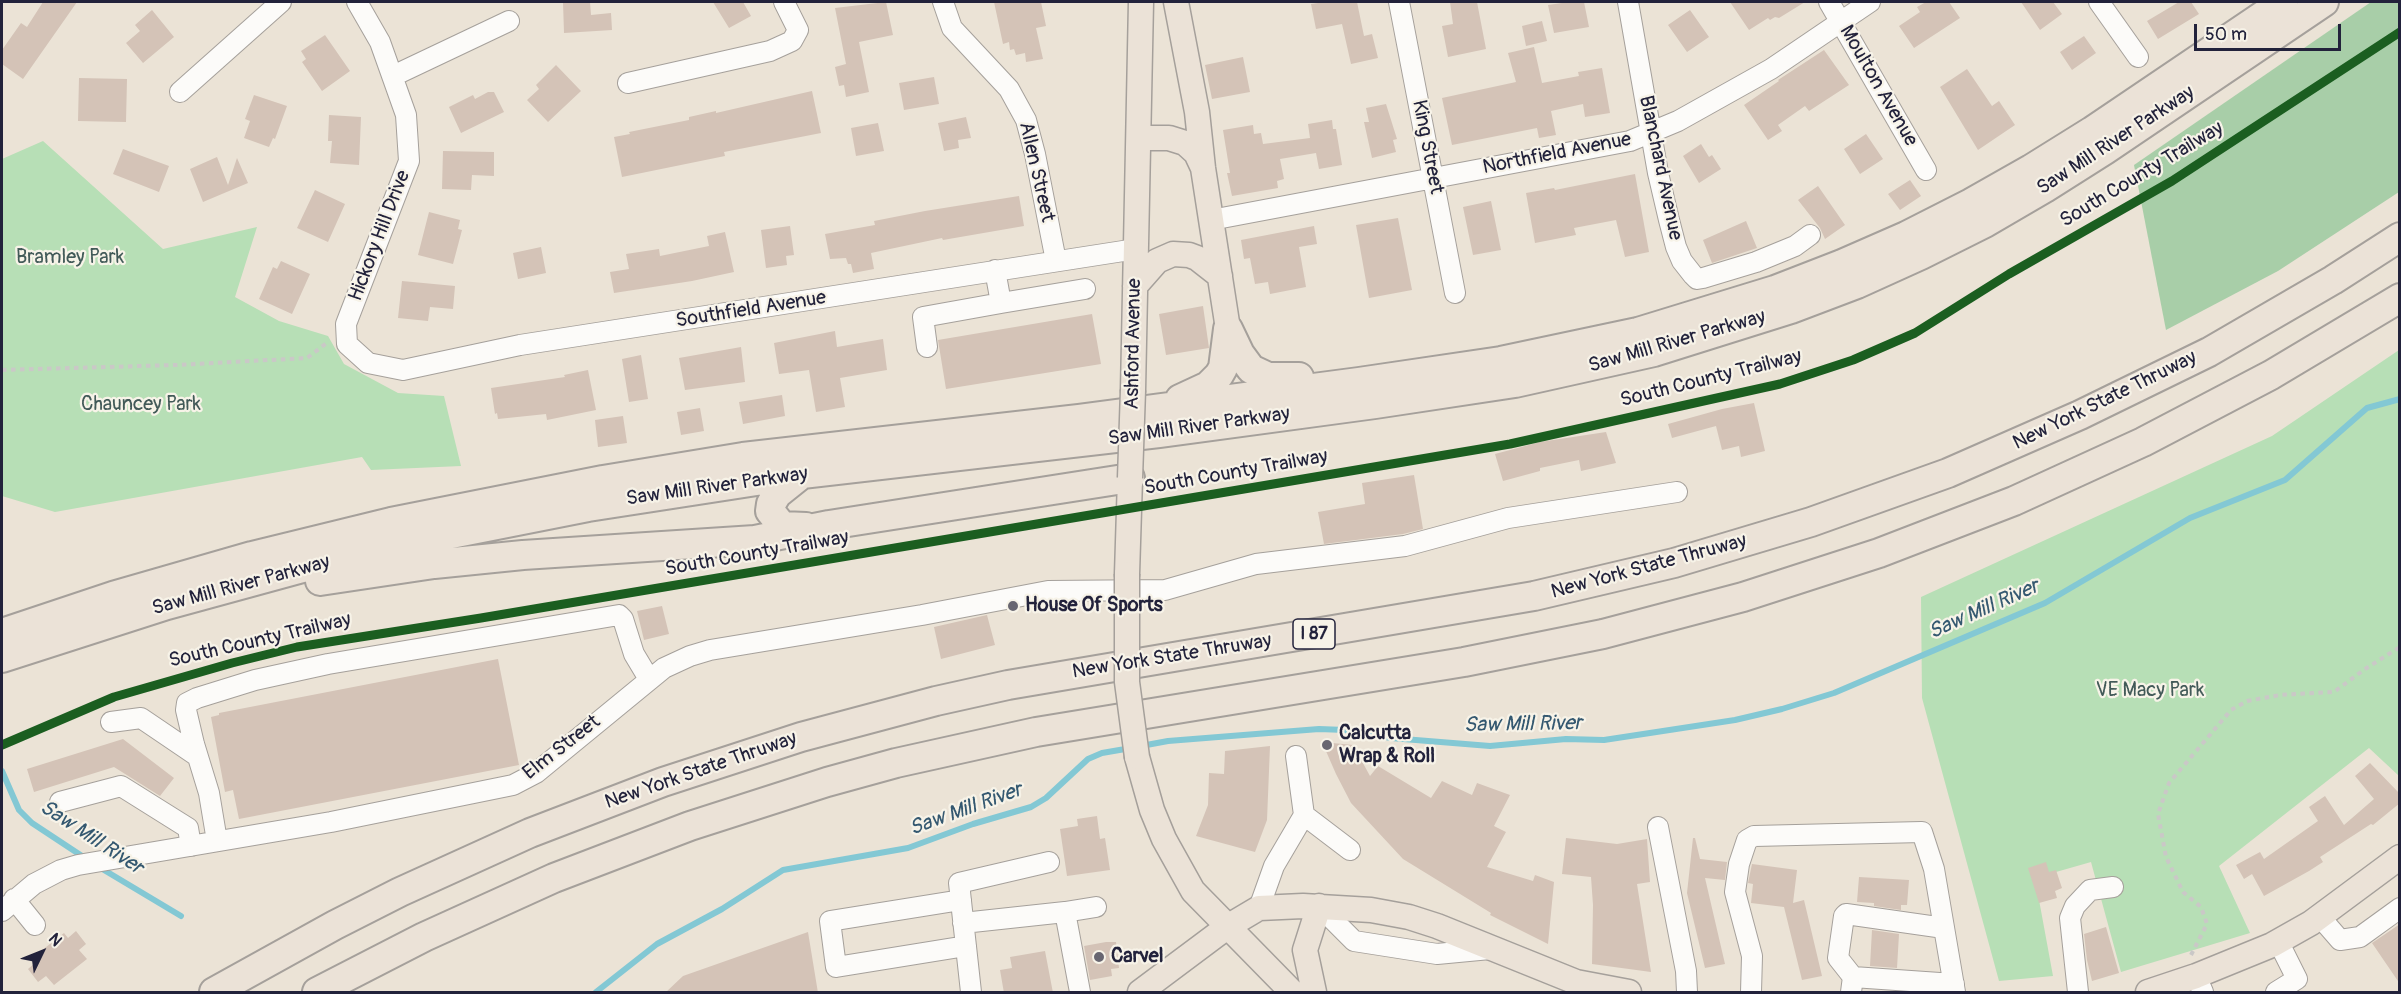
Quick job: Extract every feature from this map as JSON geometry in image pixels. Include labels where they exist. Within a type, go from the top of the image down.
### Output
[{"type":"highway","name":"Saw Mill River Parkway","points":[[2,633],[112,596],[252,556],[391,522],[532,493],[743,457],[1143,400],[1430,372],[1524,357],[1638,332],[1775,290],[1842,264],[1917,230],[2031,169],[2151,92],[2283,2]]},
{"type":"highway","name":"Saw Mill River Parkway","points":[[2,658],[167,605],[306,567],[519,520],[661,494],[802,474],[1159,433],[1515,383],[1634,357],[1723,332],[1857,284],[1985,223],[2105,150],[2324,2]]},
{"type":"highway","name":"New York State Thruway","points":[[214,993],[324,931],[400,892],[530,832],[663,782],[801,737],[936,701],[1019,683],[1534,597],[1674,564],[1821,519],[1948,472],[2080,415],[2209,351],[2333,280],[2400,237]]},
{"type":"highway","points":[[317,993],[424,937],[554,878],[690,826],[827,782],[896,763],[1036,732],[1402,672],[1593,636],[1743,597],[1880,553],[2014,501],[2143,442],[2271,375],[2400,298]]},
{"type":"highway","points":[[1228,329],[1245,363],[1251,369],[1268,377],[1430,372]]},
{"type":"highway","points":[[1143,400],[1199,391],[1214,381],[1223,368],[1228,329]]},
{"type":"highway","points":[[802,474],[773,498],[770,511],[773,517],[782,526],[829,525]]},
{"type":"highway","points":[[167,605],[434,564],[554,552],[755,540],[829,525],[1119,480]]},
{"type":"main road","name":"Ashford Avenue","points":[[1141,2],[1135,286],[1143,400],[1119,480],[1128,701],[1137,757],[1152,810],[1178,866],[1193,891],[1292,993]]},
{"type":"main road","points":[[1176,2],[1197,112],[1203,168],[1228,329]]},
{"type":"main road","points":[[1139,138],[1169,138],[1185,142],[1196,153],[1203,168]]},
{"type":"main road","points":[[1135,286],[1157,261],[1173,254],[1197,258],[1220,276]]},
{"type":"main road","points":[[2148,993],[2193,984],[2278,941],[2319,917],[2400,857]]},
{"type":"main road","points":[[1140,993],[1227,927],[1259,908],[1319,906],[1371,910],[1409,917],[1437,926],[1576,988],[1629,993]]},
{"type":"main road","points":[[1314,993],[1305,950],[1319,906]]},
{"type":"street","points":[[180,92],[281,2]]},
{"type":"street","name":"Hickory Hill Drive","points":[[347,336],[345,324],[409,161],[406,115],[380,42],[357,2]]},
{"type":"street","points":[[628,83],[770,51],[792,41],[798,30],[784,2]]},
{"type":"street","name":"Allen Street","points":[[943,2],[952,28],[1009,89],[1026,120],[1056,261]]},
{"type":"street","name":"King Street","points":[[1399,2],[1455,293]]},
{"type":"street","name":"Blanchard Avenue","points":[[1628,2],[1658,173],[1676,247],[1682,261],[1697,279],[1756,262],[1795,246],[1810,236]]},
{"type":"street","name":"Moulton Avenue","points":[[1829,2],[1926,170]]},
{"type":"street","name":"Northfield Avenue","points":[[1211,220],[1630,141],[1678,121],[1771,69],[1870,2]]},
{"type":"street","points":[[2099,2],[2138,57]]},
{"type":"street","points":[[393,76],[509,21]]},
{"type":"street","name":"Southfield Avenue","points":[[347,336],[347,344],[368,363],[403,370],[520,345],[1136,249]]},
{"type":"street","points":[[995,270],[1001,303]]},
{"type":"street","points":[[927,348],[923,316],[1085,289]]},
{"type":"street","name":"Elm Street","points":[[8,905],[34,884],[78,865],[331,822],[513,785],[536,773],[648,679],[674,662],[710,650],[922,615],[1048,591],[1165,590],[1256,564],[1405,546],[1508,518],[1677,492]]},
{"type":"street","points":[[218,841],[209,793],[186,710],[187,704],[192,700],[255,680],[328,664],[619,615],[623,619],[634,654],[648,679]]},
{"type":"street","points":[[111,722],[141,718],[197,756]]},
{"type":"street","points":[[1259,908],[1274,866],[1304,815],[1296,756]]},
{"type":"street","points":[[60,802],[121,786],[188,828],[191,846]]},
{"type":"street","points":[[1304,815],[1350,850]]},
{"type":"street","points":[[1658,827],[1686,970],[1687,993]]},
{"type":"street","points":[[1751,993],[1752,956],[1735,892],[1739,864],[1747,840],[1754,836],[1922,832],[1934,869],[1955,988],[1852,985],[1838,958],[1846,914],[1944,928]]},
{"type":"street","points":[[966,946],[836,967],[830,921],[960,891],[1049,862]]},
{"type":"street","points":[[2078,993],[2070,918],[2074,906],[2090,890],[2113,887]]},
{"type":"street","points":[[960,891],[972,993]]},
{"type":"street","points":[[8,905],[35,925]]},
{"type":"street","points":[[1319,906],[1354,941],[1437,954],[1491,949]]},
{"type":"street","points":[[963,923],[1096,907]]},
{"type":"street","points":[[2319,917],[2340,940],[2360,937],[2400,908]]},
{"type":"street","points":[[1065,912],[1080,993]]},
{"type":"street","points":[[2276,993],[2297,979],[2278,941]]},
{"type":"path","points":[[2,370],[176,365],[307,358],[330,340],[347,336]]},
{"type":"path","points":[[2193,984],[2207,924],[2201,908],[2183,892],[2166,857],[2158,814],[2169,783],[2231,710],[2247,701],[2280,695],[2334,692],[2400,647]]},
{"type":"green space","points":[[2371,2],[2399,2],[2399,192],[2278,271],[2166,330],[2134,165]]},
{"type":"green space","name":"Chauncey Park","points":[[43,141],[163,249],[257,227],[235,297],[279,321],[328,336],[344,364],[398,393],[444,396],[461,466],[371,470],[362,457],[55,512],[2,496],[2,159]]},
{"type":"green space","name":"VE Macy Park","points":[[2399,350],[2399,776],[2369,748],[2219,866],[2250,933],[2121,972],[2091,862],[2035,878],[2053,976],[1999,981],[1922,698],[1921,597],[2272,436]]},
{"type":"building","points":[[43,2],[77,2],[23,79],[2,64],[2,50],[21,23],[27,27]]},
{"type":"building","points":[[563,2],[590,2],[591,15],[611,13],[612,30],[564,33]]},
{"type":"building","points":[[713,2],[743,2],[751,16],[729,28]]},
{"type":"building","points":[[886,2],[893,35],[859,42],[869,92],[846,97],[844,85],[839,86],[835,67],[846,64],[835,8]]},
{"type":"building","points":[[994,2],[1041,2],[1046,26],[1036,28],[1043,59],[1026,62],[1025,53],[1016,55],[1014,49],[1010,50],[1009,42],[1003,44]]},
{"type":"building","points":[[1357,2],[1364,36],[1372,34],[1378,58],[1351,64],[1342,24],[1316,29],[1311,4]]},
{"type":"building","points":[[1450,2],[1477,2],[1486,49],[1448,57],[1442,26],[1453,24]]},
{"type":"building","points":[[1584,2],[1589,27],[1554,33],[1548,5]]},
{"type":"building","points":[[1730,2],[1805,2],[1779,18],[1775,17],[1770,20],[1768,18],[1749,30]]},
{"type":"building","points":[[1926,2],[1949,2],[1960,18],[1914,48],[1899,26],[1920,12],[1917,7]]},
{"type":"building","points":[[2021,2],[2053,2],[2062,14],[2040,30]]},
{"type":"building","points":[[2179,2],[2191,2],[2199,14],[2158,39],[2147,21]]},
{"type":"building","points":[[152,10],[174,37],[143,63],[126,43],[140,31],[135,25]]},
{"type":"building","points":[[1690,10],[1709,37],[1687,52],[1668,25]]},
{"type":"building","points":[[1542,21],[1547,41],[1526,46],[1522,26]]},
{"type":"building","points":[[325,35],[350,71],[322,91],[302,62],[306,59],[301,51]]},
{"type":"building","points":[[2084,36],[2096,53],[2072,70],[2060,52]]},
{"type":"building","points":[[1534,47],[1542,83],[1579,76],[1578,72],[1602,68],[1610,113],[1585,117],[1583,104],[1551,111],[1556,135],[1539,138],[1537,128],[1452,145],[1442,98],[1516,82],[1508,53]]},
{"type":"building","points":[[1824,50],[1849,85],[1809,111],[1805,106],[1778,125],[1782,131],[1768,140],[1744,105]]},
{"type":"building","points":[[1243,57],[1250,92],[1212,99],[1205,65]]},
{"type":"building","points":[[556,65],[581,91],[548,122],[527,100],[539,89],[536,85]]},
{"type":"building","points":[[1967,69],[1992,106],[1999,101],[2015,125],[1978,150],[1940,87]]},
{"type":"building","points":[[934,77],[939,104],[904,110],[899,83]]},
{"type":"building","points":[[79,78],[127,79],[126,122],[78,121]]},
{"type":"building","points":[[812,91],[821,133],[724,152],[725,156],[622,177],[614,137],[689,120],[689,117]]},
{"type":"building","points":[[488,92],[494,92],[504,112],[461,133],[449,107],[473,95],[475,99]]},
{"type":"building","points":[[254,95],[287,106],[275,139],[273,138],[269,147],[244,138],[250,121],[245,119]]},
{"type":"building","points":[[1386,104],[1397,139],[1393,140],[1396,152],[1372,158],[1364,122],[1369,122],[1366,108]]},
{"type":"building","points":[[329,115],[361,117],[359,165],[330,163],[332,141],[328,141]]},
{"type":"building","points":[[966,117],[971,138],[958,140],[959,148],[944,151],[938,123]]},
{"type":"building","points":[[1332,120],[1333,129],[1336,129],[1342,165],[1319,169],[1316,153],[1280,159],[1284,179],[1277,181],[1278,188],[1232,196],[1227,173],[1230,173],[1223,130],[1253,125],[1254,134],[1261,133],[1263,144],[1310,138],[1308,124]]},
{"type":"building","points":[[878,123],[884,151],[856,156],[851,128]]},
{"type":"building","points":[[1866,134],[1883,159],[1860,174],[1844,149]]},
{"type":"building","points":[[1701,144],[1709,157],[1712,155],[1721,169],[1699,183],[1683,156]]},
{"type":"building","points":[[123,149],[169,166],[159,192],[113,174]]},
{"type":"building","points":[[443,151],[494,152],[494,176],[472,175],[471,190],[442,189]]},
{"type":"building","points":[[217,157],[228,185],[237,158],[248,183],[203,202],[190,169]]},
{"type":"building","points":[[1635,174],[1649,252],[1625,257],[1616,220],[1574,228],[1576,235],[1535,243],[1526,193],[1554,188],[1555,190]]},
{"type":"building","points":[[1910,180],[1921,196],[1900,210],[1888,194]]},
{"type":"building","points":[[1818,186],[1845,225],[1825,239],[1820,228],[1798,200]]},
{"type":"building","points":[[315,190],[345,204],[328,242],[297,228]]},
{"type":"building","points":[[1019,196],[1024,226],[943,240],[942,238],[871,253],[874,269],[853,273],[851,264],[848,264],[846,258],[830,259],[825,234],[875,225],[874,221],[925,211]]},
{"type":"building","points":[[1491,201],[1501,250],[1473,255],[1463,207]]},
{"type":"building","points":[[429,212],[460,220],[458,229],[462,230],[453,264],[418,255]]},
{"type":"building","points":[[1398,218],[1412,290],[1369,298],[1356,225]]},
{"type":"building","points":[[1746,221],[1757,248],[1712,263],[1703,240]]},
{"type":"building","points":[[790,226],[794,255],[786,256],[787,265],[766,268],[761,230]]},
{"type":"building","points":[[1314,226],[1317,244],[1299,247],[1306,287],[1270,294],[1268,282],[1255,284],[1250,258],[1244,259],[1241,240]]},
{"type":"building","points":[[725,232],[734,272],[614,293],[610,272],[629,269],[626,254],[659,249],[660,256],[709,246],[707,236]]},
{"type":"building","points":[[541,247],[546,273],[518,279],[513,253]]},
{"type":"building","points":[[281,261],[310,274],[292,314],[259,299],[273,267],[277,269]]},
{"type":"building","points":[[402,281],[455,286],[453,309],[430,307],[428,321],[398,318]]},
{"type":"building","points":[[1203,306],[1209,348],[1166,355],[1159,314]]},
{"type":"building","points":[[1092,314],[1101,364],[946,389],[938,340]]},
{"type":"building","points":[[835,331],[837,347],[883,339],[887,370],[840,378],[845,407],[816,412],[809,370],[779,374],[774,343]]},
{"type":"building","points":[[741,347],[745,382],[685,390],[679,358]]},
{"type":"building","points":[[641,355],[648,399],[629,402],[622,359]]},
{"type":"building","points":[[588,370],[596,410],[547,420],[546,414],[498,419],[497,413],[495,414],[491,388],[565,377],[564,375]]},
{"type":"building","points":[[782,395],[785,416],[743,424],[739,402]]},
{"type":"building","points":[[1754,403],[1765,451],[1741,457],[1739,446],[1722,450],[1716,426],[1672,438],[1668,424]]},
{"type":"building","points":[[700,408],[704,431],[681,435],[677,412]]},
{"type":"building","points":[[623,416],[627,443],[598,447],[595,420]]},
{"type":"building","points":[[1606,432],[1616,463],[1581,471],[1579,460],[1540,468],[1540,471],[1503,481],[1495,454],[1540,442]]},
{"type":"building","points":[[1414,475],[1423,529],[1403,534],[1324,544],[1318,512],[1365,504],[1362,483]]},
{"type":"building","points":[[662,606],[669,634],[644,640],[637,611]]},
{"type":"building","points":[[987,615],[995,645],[941,659],[934,627]]},
{"type":"building","points":[[498,659],[519,765],[239,819],[233,790],[225,792],[211,717],[219,713]]},
{"type":"building","points":[[123,739],[174,778],[160,796],[114,767],[34,792],[27,769]]},
{"type":"building","points":[[1322,742],[1353,745],[1370,776],[1378,766],[1431,798],[1442,781],[1472,795],[1477,783],[1510,795],[1494,826],[1506,832],[1487,867],[1533,881],[1535,875],[1554,882],[1548,944],[1490,915],[1491,913],[1403,859],[1351,803]]},
{"type":"building","points":[[1270,746],[1267,820],[1255,852],[1196,836],[1208,805],[1209,773],[1224,774],[1225,751]]},
{"type":"building","points":[[2370,763],[2400,794],[2400,803],[2373,825],[2371,824],[2320,857],[2323,862],[2264,896],[2252,874],[2244,879],[2236,865],[2260,852],[2264,859],[2318,821],[2309,807],[2325,796],[2344,825],[2374,799],[2355,776]]},
{"type":"building","points":[[1097,816],[1100,839],[1105,838],[1110,870],[1067,876],[1060,829],[1078,826],[1077,819]]},
{"type":"building","points":[[1566,838],[1617,844],[1647,839],[1650,882],[1637,884],[1651,972],[1592,964],[1591,877],[1562,874]]},
{"type":"building","points":[[1693,838],[1695,838],[1700,859],[1727,862],[1725,880],[1705,878],[1725,964],[1705,968],[1687,893]]},
{"type":"building","points":[[2046,862],[2049,872],[2056,870],[2062,888],[2055,891],[2057,898],[2039,903],[2028,868]]},
{"type":"building","points":[[1752,864],[1797,870],[1793,903],[1804,900],[1822,976],[1802,980],[1784,907],[1751,903],[1753,884],[1748,883]]},
{"type":"building","points":[[1859,877],[1909,880],[1907,905],[1901,905],[1901,910],[1874,906],[1874,903],[1857,902]]},
{"type":"building","points":[[2400,924],[2400,984],[2372,943]]},
{"type":"building","points":[[2106,927],[2119,973],[2092,981],[2084,934]]},
{"type":"building","points":[[1872,930],[1899,934],[1897,968],[1870,966]]},
{"type":"building","points":[[76,931],[86,944],[79,950],[87,959],[54,985],[46,976],[38,982],[28,969],[35,963],[32,958],[64,933],[68,938]]},
{"type":"building","points":[[808,932],[818,993],[665,993],[683,976]]},
{"type":"building","name":"Carvel","points":[[1116,942],[1119,968],[1111,969],[1112,976],[1090,980],[1084,946]]},
{"type":"building","points":[[1045,951],[1053,993],[1004,993],[1000,970],[1012,968],[1010,957]]},
{"type":"waterway","name":"Saw Mill River","points":[[1141,746],[1168,741],[1319,729],[1345,730],[1391,738],[1490,746],[1566,739],[1604,740],[1735,720],[1782,709],[1834,693],[2045,603],[2190,518],[2285,480],[2367,408],[2400,399]]},
{"type":"waterway","name":"Saw Mill River","points":[[596,992],[657,944],[722,909],[783,870],[908,848],[973,824],[1031,807],[1046,798],[1088,759],[1102,753],[1131,748]]},
{"type":"waterway","name":"Saw Mill River","points":[[2,771],[19,810],[32,823],[85,858]]},
{"type":"waterway","name":"Saw Mill River","points":[[99,867],[181,916]]},
{"type":"cycle path","name":"South County Trailway","points":[[2,745],[114,697],[297,647],[1510,444],[1780,384],[1853,360],[1915,333],[2009,274],[2172,181],[2400,32]]},
{"type":"place","name":"House Of Sports","points":[[1013,606]]},
{"type":"place","name":"Calcutta Wrap & Roll","points":[[1327,745]]},
{"type":"place","name":"Carvel","points":[[1099,957]]},
{"type":"park label","name":"Bramley Park","points":[[70,258]]}]
